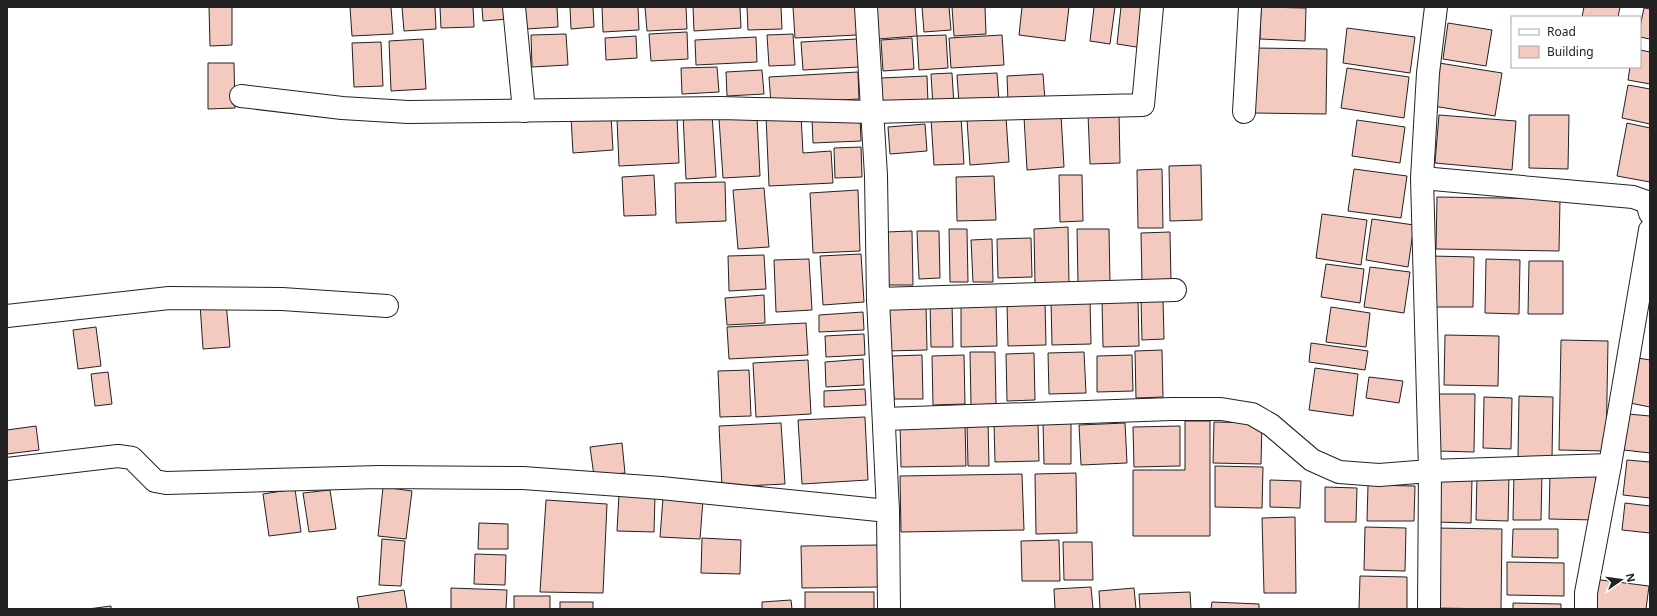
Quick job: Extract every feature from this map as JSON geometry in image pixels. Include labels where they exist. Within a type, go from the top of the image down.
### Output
[{"type":"street","points":[[514,7],[524,111]]},
{"type":"street","points":[[866,7],[871,112],[876,176],[878,299],[888,511],[889,609]]},
{"type":"street","points":[[241,96],[342,108],[408,112],[721,108],[871,112],[1143,105],[1152,7]]},
{"type":"street","points":[[1244,112],[1250,7]]},
{"type":"street","points":[[1429,609],[1430,471],[1422,178],[1428,73],[1436,7]]},
{"type":"street","points":[[1422,178],[1633,197],[1647,202],[1650,213]]},
{"type":"street","points":[[1586,609],[1589,579],[1650,230]]},
{"type":"street","points":[[878,299],[1175,290]]},
{"type":"street","points":[[7,316],[169,298],[282,299],[387,306]]},
{"type":"street","points":[[884,419],[1172,408],[1222,409],[1252,414],[1271,425],[1312,460],[1339,472],[1379,475],[1430,471],[1610,464]]},
{"type":"street","points":[[7,470],[118,456],[132,458],[155,481],[166,483],[378,477],[523,478],[661,488],[888,511]]},
{"type":"building","points":[[209,7],[232,7],[232,45],[210,46]]},
{"type":"building","points":[[350,7],[391,7],[393,34],[352,36]]},
{"type":"building","points":[[402,7],[435,7],[436,29],[404,31]]},
{"type":"building","points":[[440,7],[473,7],[474,27],[441,28]]},
{"type":"building","points":[[482,7],[508,7],[509,19],[483,21]]},
{"type":"building","points":[[525,7],[557,7],[558,27],[526,29]]},
{"type":"building","points":[[570,7],[593,7],[594,27],[571,29]]},
{"type":"building","points":[[602,7],[638,7],[639,30],[603,32]]},
{"type":"building","points":[[645,7],[686,7],[687,29],[647,31]]},
{"type":"building","points":[[693,7],[740,7],[741,28],[694,31]]},
{"type":"building","points":[[747,7],[781,7],[782,29],[748,30]]},
{"type":"building","points":[[793,7],[855,7],[857,35],[795,38]]},
{"type":"building","points":[[876,7],[915,7],[917,36],[878,39]]},
{"type":"building","points":[[922,7],[949,7],[951,30],[924,32]]},
{"type":"building","points":[[952,7],[985,7],[986,34],[954,36]]},
{"type":"building","points":[[1022,7],[1069,7],[1065,41],[1019,35]]},
{"type":"building","points":[[1094,7],[1115,7],[1110,44],[1090,41]]},
{"type":"building","points":[[1121,7],[1147,7],[1143,48],[1117,44]]},
{"type":"building","points":[[1261,7],[1306,8],[1305,41],[1260,39]]},
{"type":"building","points":[[1584,7],[1620,7],[1618,16],[1582,16]]},
{"type":"building","points":[[1644,8],[1650,9],[1650,39],[1641,37],[1641,22]]},
{"type":"building","points":[[1448,23],[1492,30],[1486,66],[1443,59]]},
{"type":"building","points":[[1347,28],[1415,37],[1410,73],[1343,63]]},
{"type":"building","points":[[687,32],[688,59],[651,61],[649,34]]},
{"type":"building","points":[[566,34],[568,65],[532,67],[531,35]]},
{"type":"building","points":[[793,34],[795,65],[769,66],[767,35]]},
{"type":"building","points":[[946,35],[948,68],[919,70],[917,36]]},
{"type":"building","points":[[1002,35],[1004,65],[951,68],[949,38]]},
{"type":"building","points":[[636,36],[637,58],[606,60],[605,38]]},
{"type":"building","points":[[756,37],[757,62],[696,65],[695,40]]},
{"type":"building","points":[[912,38],[914,69],[883,71],[881,40]]},
{"type":"building","points":[[423,39],[426,89],[391,91],[389,41]]},
{"type":"building","points":[[857,39],[859,67],[803,70],[801,42]]},
{"type":"building","points":[[381,42],[383,86],[354,87],[352,43]]},
{"type":"building","points":[[1255,48],[1327,49],[1326,114],[1253,113]]},
{"type":"building","points":[[1641,50],[1650,52],[1650,84],[1628,80],[1630,68],[1641,68]]},
{"type":"building","points":[[208,63],[234,63],[235,108],[208,109]]},
{"type":"building","points":[[1439,63],[1502,73],[1495,116],[1433,106]]},
{"type":"building","points":[[717,67],[719,92],[682,94],[681,68]]},
{"type":"building","points":[[1347,68],[1409,77],[1404,118],[1341,108]]},
{"type":"building","points":[[762,70],[764,94],[727,96],[726,72]]},
{"type":"building","points":[[858,72],[859,99],[771,104],[769,77]]},
{"type":"building","points":[[952,73],[954,106],[933,107],[931,74]]},
{"type":"building","points":[[997,73],[999,101],[959,103],[957,75]]},
{"type":"building","points":[[1043,74],[1045,100],[1008,102],[1007,76]]},
{"type":"building","points":[[927,76],[928,103],[883,106],[881,78]]},
{"type":"building","points":[[1628,85],[1650,89],[1650,124],[1622,118]]},
{"type":"building","points":[[712,113],[716,177],[686,179],[683,114]]},
{"type":"building","points":[[1119,113],[1120,163],[1090,164],[1088,114]]},
{"type":"building","points":[[611,115],[613,150],[573,153],[571,117]]},
{"type":"building","points":[[801,115],[803,153],[831,151],[833,183],[769,186],[766,116]]},
{"type":"building","points":[[1061,115],[1064,167],[1027,170],[1024,117]]},
{"type":"building","points":[[1439,115],[1516,121],[1512,170],[1435,163]]},
{"type":"building","points":[[1529,115],[1569,115],[1568,169],[1529,168]]},
{"type":"building","points":[[860,116],[861,141],[813,143],[812,118]]},
{"type":"building","points":[[677,117],[679,163],[619,166],[617,119]]},
{"type":"building","points":[[757,117],[760,176],[723,178],[719,119]]},
{"type":"building","points":[[961,117],[964,164],[934,165],[931,119]]},
{"type":"building","points":[[1006,117],[1009,162],[970,165],[967,120]]},
{"type":"building","points":[[1357,120],[1405,127],[1400,163],[1352,156]]},
{"type":"building","points":[[1627,123],[1650,128],[1650,182],[1617,176]]},
{"type":"building","points":[[925,124],[927,151],[890,154],[888,127]]},
{"type":"building","points":[[861,147],[862,177],[835,178],[834,148]]},
{"type":"building","points":[[1201,165],[1202,220],[1170,221],[1169,166]]},
{"type":"building","points":[[1162,169],[1163,228],[1138,228],[1137,170]]},
{"type":"building","points":[[1354,169],[1407,176],[1401,218],[1348,211]]},
{"type":"building","points":[[654,175],[656,215],[624,216],[622,177]]},
{"type":"building","points":[[1059,175],[1082,175],[1083,221],[1060,222]]},
{"type":"building","points":[[994,176],[996,220],[957,221],[956,177]]},
{"type":"building","points":[[725,182],[726,221],[676,223],[675,183]]},
{"type":"building","points":[[764,188],[769,247],[738,249],[733,190]]},
{"type":"building","points":[[858,190],[860,251],[813,253],[810,193]]},
{"type":"building","points":[[1437,197],[1560,199],[1559,251],[1436,249]]},
{"type":"building","points":[[1322,214],[1367,220],[1361,265],[1316,258]]},
{"type":"building","points":[[1372,219],[1414,225],[1408,267],[1366,260]]},
{"type":"building","points":[[1068,227],[1069,284],[1035,285],[1034,229]]},
{"type":"building","points":[[949,229],[967,229],[968,282],[950,282]]},
{"type":"building","points":[[1077,229],[1109,229],[1110,283],[1078,284]]},
{"type":"building","points":[[912,231],[913,285],[888,285],[886,232]]},
{"type":"building","points":[[917,231],[939,231],[940,278],[919,279]]},
{"type":"building","points":[[1170,232],[1171,281],[1142,282],[1141,233]]},
{"type":"building","points":[[1031,238],[1032,277],[998,278],[997,239]]},
{"type":"building","points":[[992,239],[993,282],[973,282],[971,240]]},
{"type":"building","points":[[861,254],[864,302],[823,305],[820,256]]},
{"type":"building","points":[[764,255],[766,289],[729,291],[728,256]]},
{"type":"building","points":[[1431,256],[1474,257],[1473,307],[1431,307]]},
{"type":"building","points":[[809,259],[812,310],[776,312],[774,260]]},
{"type":"building","points":[[1486,259],[1520,260],[1519,314],[1485,313]]},
{"type":"building","points":[[1529,261],[1563,261],[1563,314],[1528,314]]},
{"type":"building","points":[[1326,264],[1364,269],[1360,303],[1321,297]]},
{"type":"building","points":[[1370,267],[1410,272],[1404,313],[1364,307]]},
{"type":"building","points":[[764,295],[765,323],[727,325],[725,298]]},
{"type":"building","points":[[1141,298],[1163,298],[1164,339],[1142,340]]},
{"type":"building","points":[[1138,299],[1139,346],[1103,347],[1102,300]]},
{"type":"building","points":[[1090,300],[1091,344],[1052,345],[1051,301]]},
{"type":"building","points":[[226,302],[230,347],[203,349],[200,304]]},
{"type":"building","points":[[1045,302],[1046,345],[1008,346],[1007,303]]},
{"type":"building","points":[[930,303],[952,303],[953,347],[931,347]]},
{"type":"building","points":[[996,303],[997,346],[961,347],[961,304]]},
{"type":"building","points":[[885,305],[926,305],[927,350],[886,351]]},
{"type":"building","points":[[1331,307],[1370,313],[1366,347],[1326,342]]},
{"type":"building","points":[[863,312],[864,330],[819,332],[819,315]]},
{"type":"building","points":[[806,323],[808,355],[729,359],[727,327]]},
{"type":"building","points":[[96,327],[101,366],[78,369],[73,330]]},
{"type":"building","points":[[864,334],[865,355],[826,357],[825,336]]},
{"type":"building","points":[[1445,335],[1499,336],[1498,386],[1444,385]]},
{"type":"building","points":[[1561,340],[1608,341],[1606,451],[1559,450]]},
{"type":"building","points":[[1311,343],[1368,351],[1365,370],[1309,362]]},
{"type":"building","points":[[1162,350],[1163,397],[1136,398],[1135,351]]},
{"type":"building","points":[[970,352],[995,352],[996,404],[971,405]]},
{"type":"building","points":[[1084,352],[1086,393],[1049,394],[1048,353]]},
{"type":"building","points":[[1034,353],[1035,400],[1007,401],[1006,354]]},
{"type":"building","points":[[922,355],[923,399],[894,399],[892,356]]},
{"type":"building","points":[[964,355],[965,404],[933,405],[932,356]]},
{"type":"building","points":[[1132,355],[1133,391],[1097,392],[1097,356]]},
{"type":"building","points":[[1638,358],[1650,360],[1650,407],[1630,403]]},
{"type":"building","points":[[863,359],[864,385],[826,387],[825,362]]},
{"type":"building","points":[[808,360],[811,414],[756,417],[753,363]]},
{"type":"building","points":[[1315,368],[1358,374],[1353,416],[1309,410]]},
{"type":"building","points":[[749,370],[751,416],[720,417],[718,371]]},
{"type":"building","points":[[108,372],[112,404],[95,406],[91,374]]},
{"type":"building","points":[[1369,377],[1403,381],[1399,403],[1366,398]]},
{"type":"building","points":[[865,389],[866,405],[824,407],[824,391]]},
{"type":"building","points":[[1437,394],[1475,394],[1474,452],[1437,451]]},
{"type":"building","points":[[1519,396],[1553,397],[1552,458],[1518,457]]},
{"type":"building","points":[[1484,397],[1512,398],[1511,449],[1483,448]]},
{"type":"building","points":[[1628,414],[1650,416],[1650,453],[1624,450]]},
{"type":"building","points":[[865,417],[868,480],[802,484],[798,420]]},
{"type":"building","points":[[1071,421],[1071,464],[1044,464],[1043,422]]},
{"type":"building","points":[[1185,421],[1210,421],[1210,536],[1133,536],[1133,470],[1185,470]]},
{"type":"building","points":[[965,422],[966,466],[901,467],[900,423]]},
{"type":"building","points":[[988,422],[989,466],[968,466],[967,423]]},
{"type":"building","points":[[1038,422],[1039,461],[995,462],[994,423]]},
{"type":"building","points":[[1214,422],[1262,423],[1261,464],[1213,463]]},
{"type":"building","points":[[781,423],[785,484],[722,487],[719,426]]},
{"type":"building","points":[[1125,423],[1127,463],[1081,465],[1079,425]]},
{"type":"building","points":[[36,426],[39,450],[7,454],[7,430]]},
{"type":"building","points":[[1180,426],[1180,466],[1134,467],[1133,427]]},
{"type":"building","points":[[622,443],[625,473],[594,476],[590,447]]},
{"type":"building","points":[[1627,460],[1650,462],[1650,498],[1623,495]]},
{"type":"building","points":[[1215,466],[1263,467],[1262,508],[1215,507]]},
{"type":"building","points":[[1550,471],[1596,472],[1595,520],[1549,519]]},
{"type":"building","points":[[1076,473],[1077,533],[1036,534],[1035,474]]},
{"type":"building","points":[[1514,473],[1542,473],[1541,520],[1513,520]]},
{"type":"building","points":[[1022,474],[1024,530],[901,532],[900,476]]},
{"type":"building","points":[[1477,475],[1509,475],[1508,521],[1476,520]]},
{"type":"building","points":[[1435,477],[1472,478],[1471,523],[1435,522]]},
{"type":"building","points":[[1270,480],[1301,481],[1300,508],[1270,507]]},
{"type":"building","points":[[1368,485],[1415,486],[1414,521],[1367,521]]},
{"type":"building","points":[[383,487],[412,491],[406,539],[378,536]]},
{"type":"building","points":[[1325,487],[1357,488],[1356,522],[1325,522]]},
{"type":"building","points":[[295,489],[301,532],[269,536],[263,494]]},
{"type":"building","points":[[330,490],[336,529],[309,532],[303,493]]},
{"type":"building","points":[[619,494],[655,496],[654,532],[617,531]]},
{"type":"building","points":[[663,498],[703,500],[700,539],[660,537]]},
{"type":"building","points":[[546,500],[607,504],[603,593],[540,592]]},
{"type":"building","points":[[1625,503],[1650,506],[1650,533],[1622,530]]},
{"type":"building","points":[[1295,517],[1296,593],[1264,593],[1262,518]]},
{"type":"building","points":[[479,523],[508,524],[508,549],[478,549]]},
{"type":"building","points":[[1365,527],[1406,528],[1405,571],[1364,570]]},
{"type":"building","points":[[1435,528],[1502,529],[1501,609],[1434,608]]},
{"type":"building","points":[[1513,529],[1558,529],[1558,558],[1512,557]]},
{"type":"building","points":[[702,538],[741,540],[740,574],[701,573]]},
{"type":"building","points":[[382,539],[405,541],[401,586],[379,585]]},
{"type":"building","points":[[1059,540],[1060,581],[1022,581],[1021,541]]},
{"type":"building","points":[[1063,542],[1092,542],[1093,580],[1064,580]]},
{"type":"building","points":[[878,545],[879,587],[802,588],[801,546]]},
{"type":"building","points":[[475,554],[506,555],[505,585],[474,584]]},
{"type":"building","points":[[1507,562],[1564,563],[1564,596],[1507,595]]},
{"type":"building","points":[[1360,576],[1407,577],[1407,609],[1359,609]]},
{"type":"building","points":[[1593,579],[1649,586],[1646,609],[1590,609]]},
{"type":"building","points":[[1091,587],[1093,609],[1055,609],[1054,589]]},
{"type":"building","points":[[451,588],[507,590],[506,609],[451,609]]},
{"type":"building","points":[[1134,588],[1136,609],[1100,609],[1099,591]]},
{"type":"building","points":[[404,590],[407,609],[359,609],[357,597]]},
{"type":"building","points":[[805,592],[874,592],[874,609],[805,609]]},
{"type":"building","points":[[1190,592],[1191,609],[1140,609],[1139,594]]},
{"type":"building","points":[[514,596],[550,596],[550,609],[514,609]]},
{"type":"building","points":[[791,600],[792,609],[762,609],[762,602]]},
{"type":"building","points":[[560,602],[593,602],[593,609],[560,609]]},
{"type":"building","points":[[1212,602],[1259,604],[1259,609],[1211,609]]},
{"type":"building","points":[[1513,603],[1561,604],[1561,609],[1513,609]]},
{"type":"building","points":[[111,606],[111,609],[88,609]]}]
